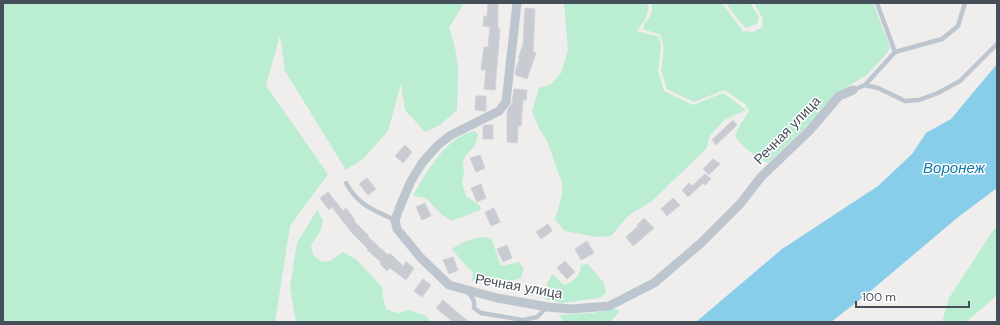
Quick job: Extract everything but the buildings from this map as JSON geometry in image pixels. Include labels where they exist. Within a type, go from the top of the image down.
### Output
[{"type":"street","points":[[395,220],[410,181],[422,163],[438,145],[451,135],[499,111],[506,102],[516,3]]},
{"type":"street","name":"Речная улица","points":[[395,220],[397,229],[421,258],[449,285],[497,298],[548,307],[571,309],[609,306],[654,282],[701,243],[740,204],[761,177],[810,130],[839,96],[853,90]]},
{"type":"lane","points":[[877,3],[895,52]]},
{"type":"lane","points":[[853,90],[865,85],[895,52],[942,39],[958,26],[965,3]]},
{"type":"lane","points":[[865,85],[878,88],[905,101],[918,100],[938,93],[960,81],[997,44]]},
{"type":"lane","points":[[346,182],[351,193],[372,211],[395,220]]},
{"type":"lane","points":[[468,291],[474,301],[474,308],[481,313],[523,320],[537,317],[548,307]]},
{"type":"green space","points":[[3,3],[464,3],[449,28],[455,47],[458,69],[457,110],[440,125],[425,132],[405,110],[401,84],[388,131],[364,158],[346,170],[285,71],[280,35],[266,86],[328,174],[290,226],[275,322],[3,322]]},
{"type":"green space","points":[[564,3],[646,3],[649,7],[645,20],[637,31],[659,37],[661,47],[658,71],[664,91],[693,105],[723,93],[746,110],[724,120],[710,136],[706,149],[651,202],[629,215],[611,236],[597,237],[564,231],[555,219],[562,195],[562,183],[547,141],[538,126],[532,111],[539,88],[551,84],[561,73],[568,50]]},
{"type":"green space","points":[[651,3],[722,3],[743,31],[753,32],[762,27],[763,19],[754,3],[873,3],[890,47],[887,53],[867,75],[836,93],[808,125],[768,163],[750,152],[735,136],[749,111],[745,104],[724,90],[694,102],[667,89],[661,71],[664,47],[660,35],[643,29],[652,11]]},
{"type":"green space","points":[[726,3],[750,3],[759,17],[757,24],[746,28],[738,20]]},
{"type":"green space","points":[[475,131],[478,135],[475,146],[467,154],[463,161],[464,173],[462,182],[466,196],[480,206],[480,210],[452,221],[441,214],[426,198],[413,196],[424,177],[446,148],[465,134]]},
{"type":"green space","points":[[317,210],[323,220],[321,230],[311,245],[313,255],[322,262],[330,261],[343,252],[356,259],[382,287],[386,309],[398,313],[409,310],[426,316],[431,322],[296,322],[290,287],[297,243]]},
{"type":"green space","points":[[997,227],[997,295],[964,322],[942,322],[949,298],[994,229]]},
{"type":"green space","points":[[486,237],[492,240],[501,266],[519,262],[524,269],[521,278],[501,284],[472,281],[473,272],[452,249],[468,240]]},
{"type":"green space","points":[[588,264],[604,283],[606,293],[600,298],[562,303],[545,299],[547,284],[552,274],[564,285],[576,278],[581,265]]},
{"type":"green space","points":[[614,309],[620,311],[610,322],[564,322],[559,315],[592,313]]},
{"type":"water","name":"Воронеж","points":[[997,64],[997,188],[957,218],[867,294],[831,322],[696,322],[782,249],[878,186],[912,154],[926,133],[951,119]]}]
